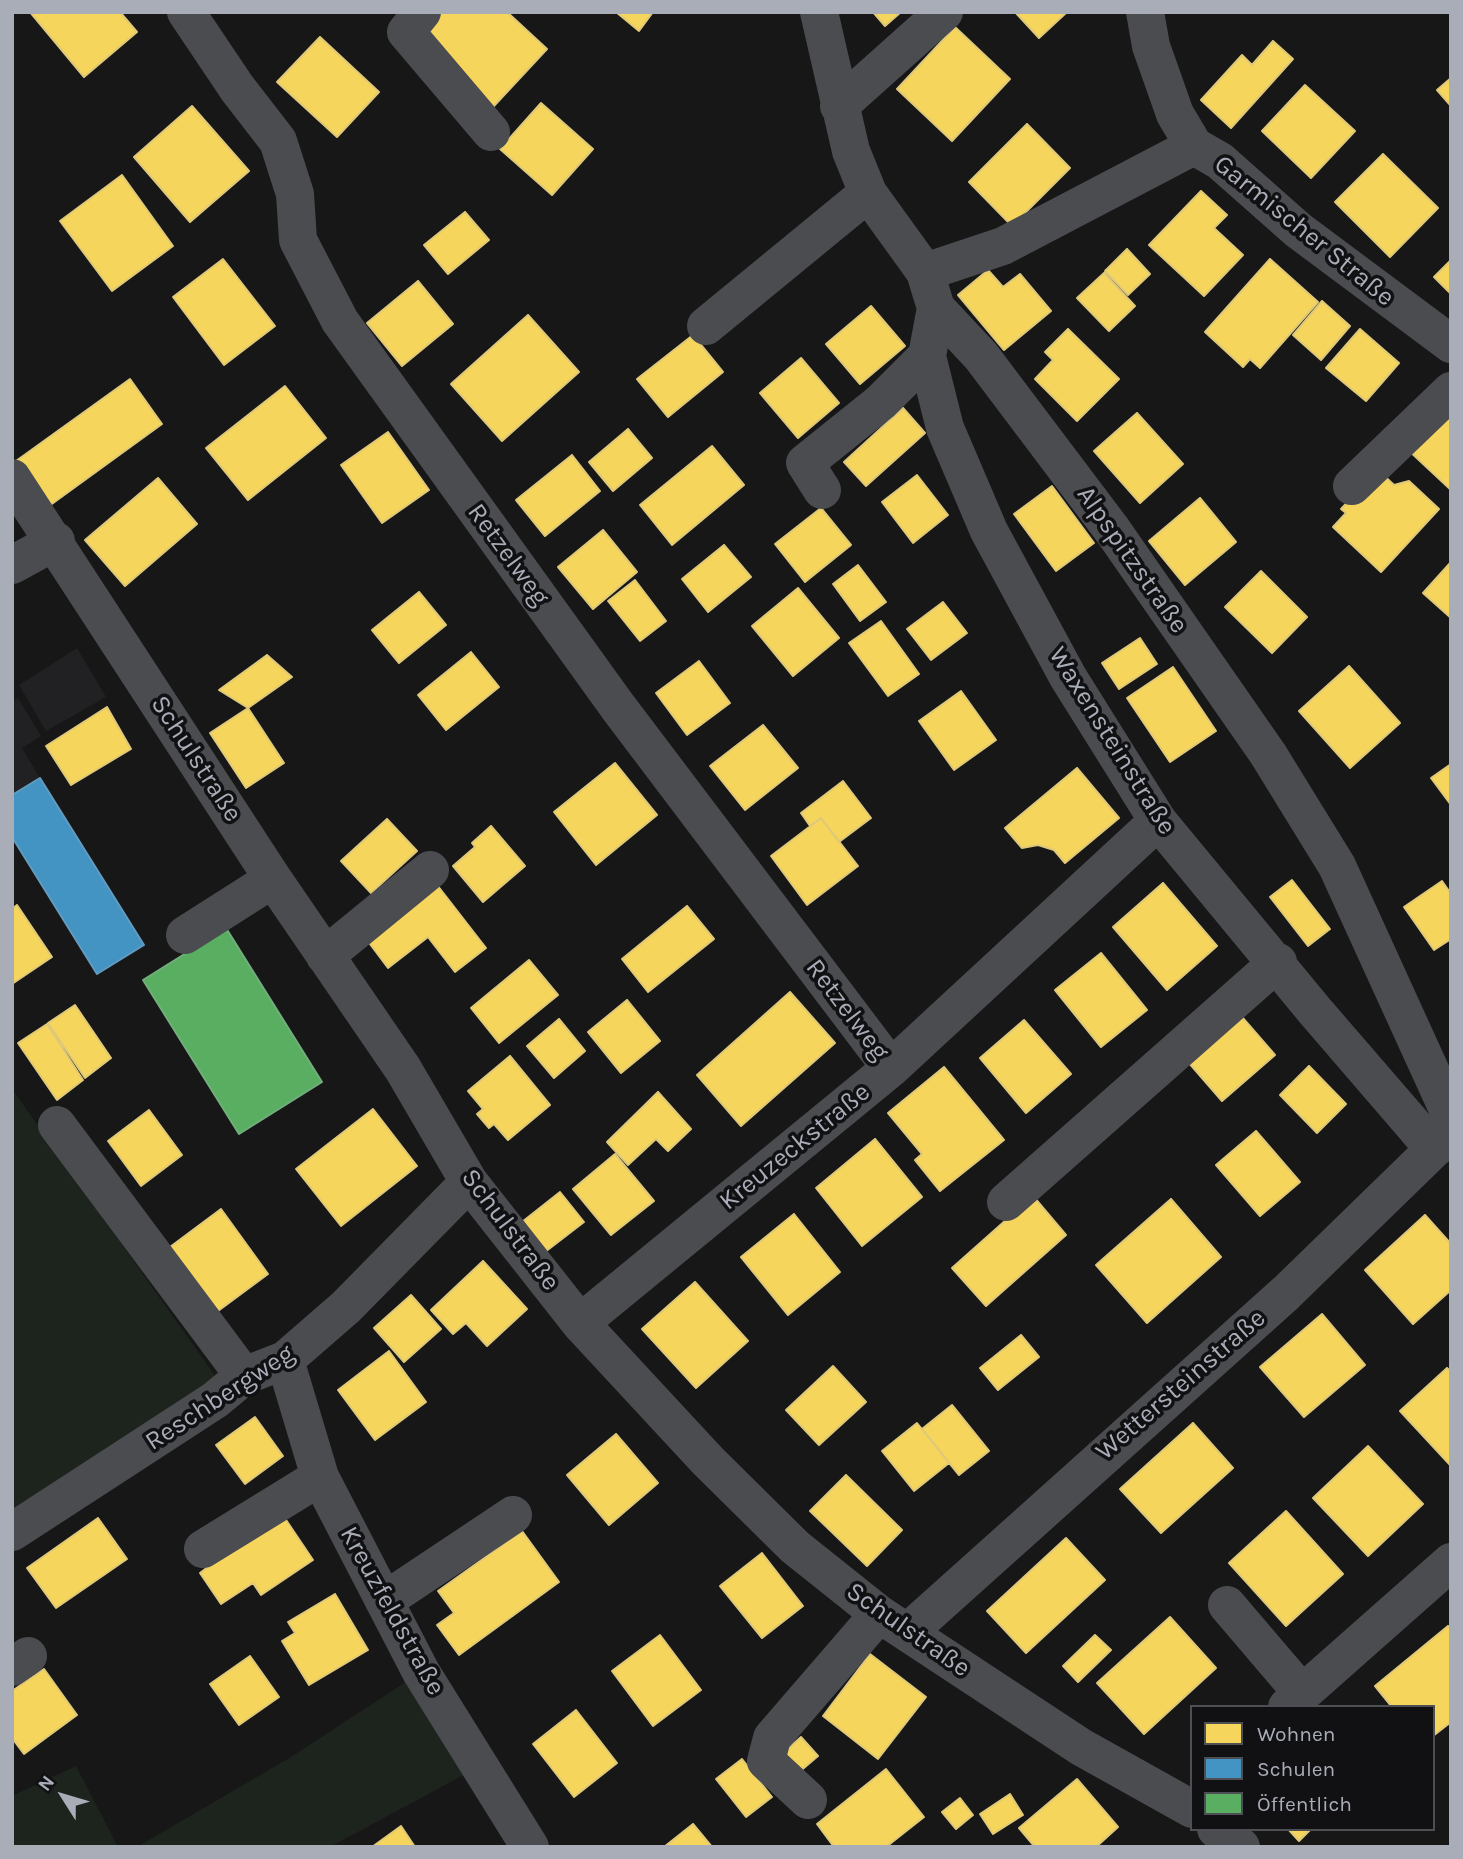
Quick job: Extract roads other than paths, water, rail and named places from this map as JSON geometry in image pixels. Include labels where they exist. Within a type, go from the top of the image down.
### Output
[{"type":"street","name":"Retzelweg","points":[[186,12],[237,88],[278,141],[295,194],[298,240],[340,321],[618,707],[891,1069]]},
{"type":"street","points":[[422,12],[406,32],[491,132]]},
{"type":"street","name":"Alpspitzstraße","points":[[819,12],[839,106],[851,150],[868,193],[925,272],[936,308],[981,356],[1113,531],[1268,754],[1337,866],[1451,1116]]},
{"type":"street","points":[[839,106],[944,12]]},
{"type":"street","points":[[1145,12],[1151,46],[1175,114],[1194,146]]},
{"type":"street","name":"Garmischer Straße","points":[[925,272],[1003,246],[1194,146],[1220,161],[1298,230],[1451,344]]},
{"type":"street","points":[[706,326],[868,193]]},
{"type":"street","name":"Waxensteinstraße","points":[[936,308],[927,356],[945,429],[989,531],[1068,677],[1158,821],[1278,962],[1315,1011],[1442,1143]]},
{"type":"street","points":[[822,490],[805,463],[881,402],[927,356]]},
{"type":"street","points":[[1352,486],[1451,391]]},
{"type":"street","name":"Schulstraße","points":[[12,478],[56,541],[273,879],[403,1069],[469,1182],[580,1323],[708,1461],[795,1547],[894,1622],[1081,1747],[1189,1801]]},
{"type":"street","points":[[12,565],[56,541]]},
{"type":"street","name":"Kreuzeckstraße","points":[[580,1323],[891,1069],[1158,821]]},
{"type":"street","points":[[325,956],[430,870]]},
{"type":"street","points":[[185,935],[273,879]]},
{"type":"street","points":[[1006,1202],[1278,962]]},
{"type":"street","points":[[57,1125],[244,1376]]},
{"type":"street","name":"Wettersteinstraße","points":[[808,1800],[766,1761],[772,1738],[894,1622],[1286,1293],[1442,1143]]},
{"type":"street","name":"Reschbergweg","points":[[12,1532],[215,1400],[244,1376],[285,1360],[346,1307],[469,1182]]},
{"type":"street","name":"Kreuzfeldstraße","points":[[285,1360],[320,1477],[421,1672],[530,1847]]},
{"type":"street","points":[[203,1549],[320,1477]]},
{"type":"street","points":[[384,1601],[513,1515]]},
{"type":"street","points":[[1227,1605],[1294,1700],[1451,1562]]}]
